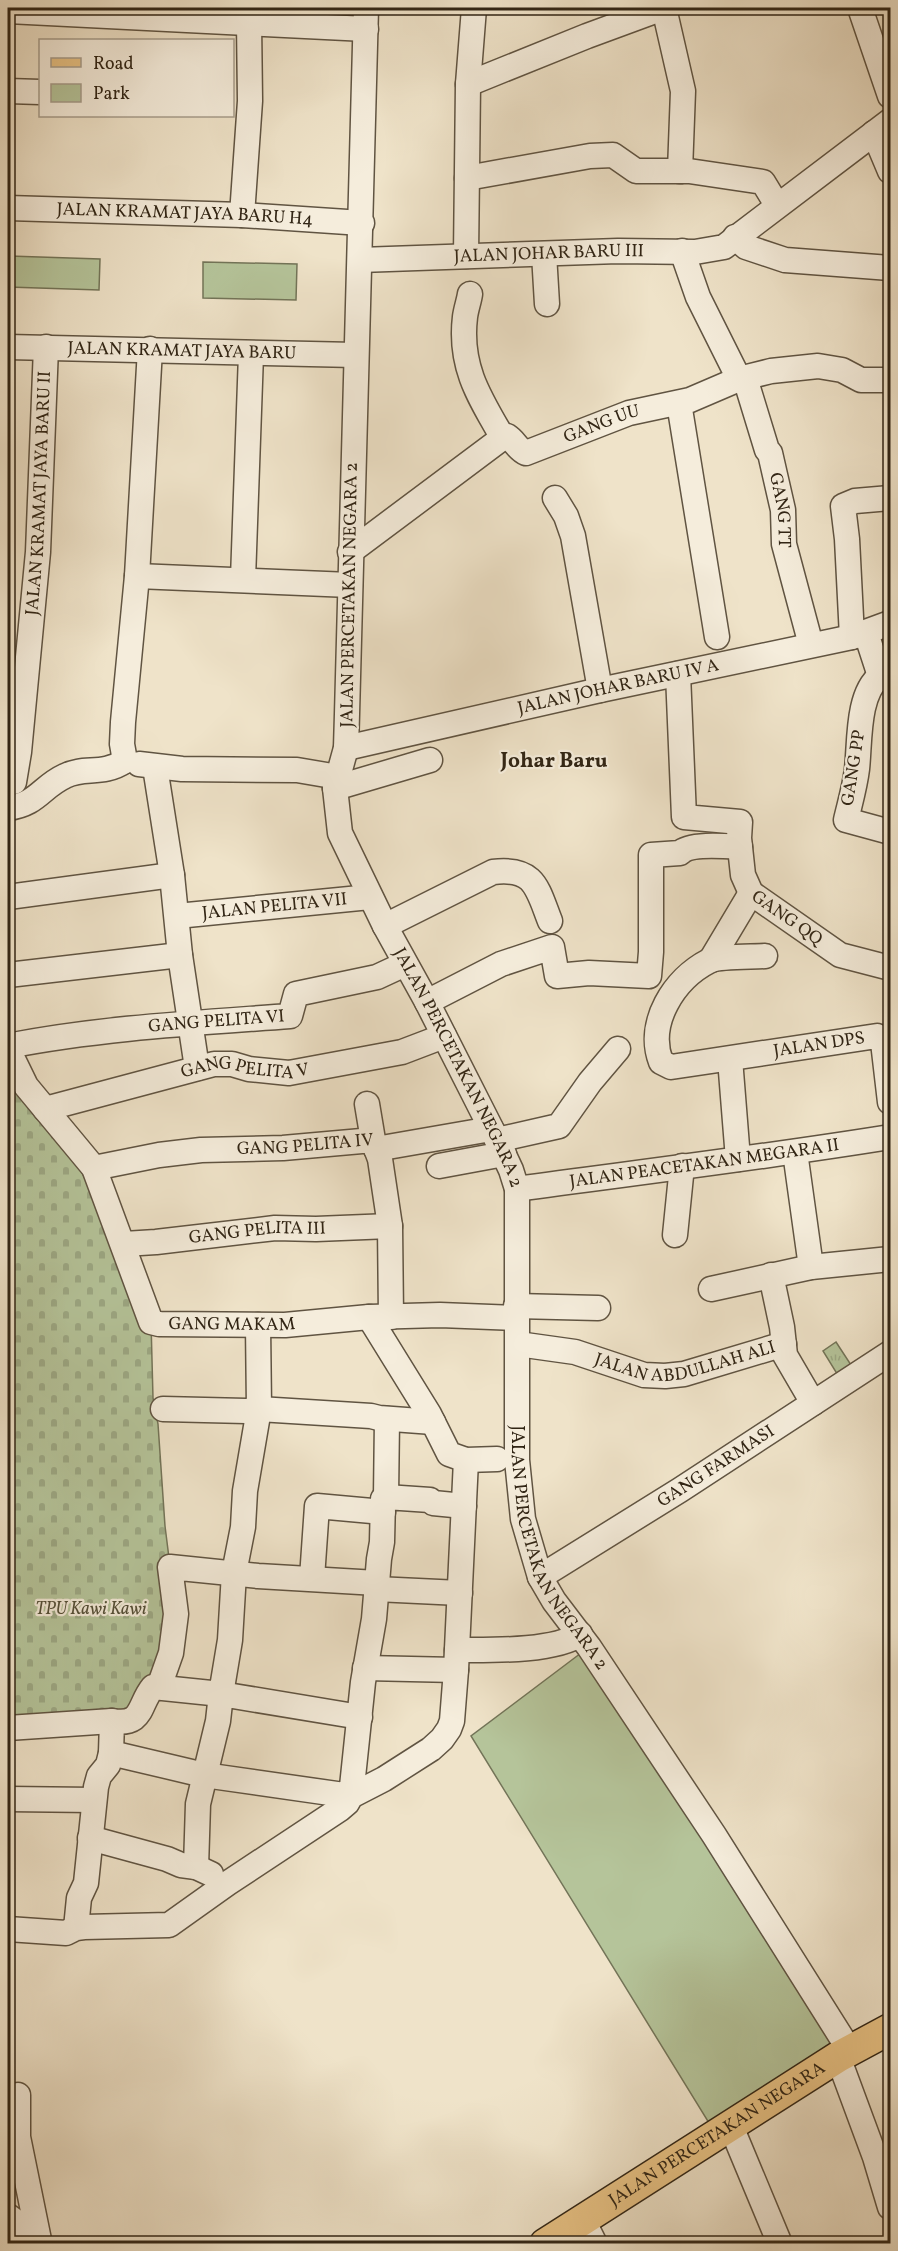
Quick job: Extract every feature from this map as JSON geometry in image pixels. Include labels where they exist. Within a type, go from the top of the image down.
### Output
[{"type":"main road","name":"JALAN PERCETAKAN NEGARA","points":[[545,2244],[589,2232],[730,2124],[844,2054],[891,2029]]},
{"type":"street","points":[[466,256],[468,84],[474,8]]},
{"type":"street","points":[[468,84],[663,8],[683,91],[680,171]]},
{"type":"street","points":[[860,8],[884,52],[891,96]]},
{"type":"street","points":[[8,11],[249,22],[366,18]]},
{"type":"street","name":"JALAN PERCETAKAN NEGARA 2","points":[[366,18],[346,748],[337,782],[340,833],[361,899],[385,926],[403,965],[427,1002],[497,1141],[517,1189],[519,1219],[516,1257],[517,1460],[527,1539],[540,1577],[714,1835],[844,2054],[891,2207]]},
{"type":"street","points":[[242,215],[242,101],[249,22]]},
{"type":"street","points":[[8,91],[39,92]]},
{"type":"street","points":[[882,127],[891,171]]},
{"type":"street","name":"JALAN JOHAR BARU III","points":[[360,260],[702,252],[717,249],[724,247],[882,127]]},
{"type":"street","points":[[467,178],[607,155],[617,157],[623,164],[636,171],[680,171],[763,182],[777,206]]},
{"type":"street","name":"JALAN KRAMAT JAYA BARU H4","points":[[8,208],[242,215],[362,223]]},
{"type":"street","points":[[735,237],[746,247],[785,260],[891,268]]},
{"type":"street","name":"GANG TT","points":[[682,251],[698,297],[742,378],[770,453],[783,510],[784,544],[811,645]]},
{"type":"street","points":[[544,254],[547,304]]},
{"type":"street","points":[[350,552],[503,438],[472,381],[465,352],[465,315],[470,294]]},
{"type":"street","name":"JALAN KRAMAT JAYA BARU","points":[[8,347],[356,355]]},
{"type":"street","name":"JALAN KRAMAT JAYA BARU II","points":[[14,782],[20,742],[38,552],[46,347]]},
{"type":"street","points":[[125,761],[122,744],[123,722],[136,576],[150,349]]},
{"type":"street","points":[[243,579],[251,354]]},
{"type":"street","name":"GANG UU","points":[[503,438],[507,436],[513,440],[521,452],[526,453],[629,413],[690,400],[742,378],[771,371],[818,366],[842,370],[861,380],[891,380]]},
{"type":"street","points":[[679,403],[717,637]]},
{"type":"street","points":[[555,498],[566,516],[573,536],[600,690]]},
{"type":"street","points":[[885,679],[859,635],[843,506],[855,501],[891,498]]},
{"type":"street","points":[[136,576],[350,585]]},
{"type":"street","name":"JALAN JOHAR BARU IV A","points":[[346,748],[600,690],[859,635],[891,623]]},
{"type":"street","name":"GANG QQ","points":[[678,674],[684,817],[740,822],[743,875],[751,893],[840,955],[882,966]]},
{"type":"street","name":"GANG PP","points":[[885,679],[871,684],[867,697],[859,736],[854,784],[846,820],[891,832]]},
{"type":"street","points":[[8,808],[22,806],[38,797],[64,776],[78,772],[106,771],[125,761],[155,767],[297,770],[337,782],[430,760]]},
{"type":"street","points":[[155,767],[172,875],[180,955],[196,1068]]},
{"type":"street","points":[[427,1002],[501,964],[552,947],[557,976],[589,972],[649,976],[651,855],[680,853],[684,849],[700,847],[740,847]]},
{"type":"street","points":[[385,926],[493,872],[505,870],[529,876],[535,884],[550,921]]},
{"type":"street","points":[[8,897],[89,884],[172,875]]},
{"type":"street","points":[[711,960],[751,893]]},
{"type":"street","name":"JALAN PELITA VII","points":[[177,916],[361,899]]},
{"type":"street","points":[[8,975],[180,955]]},
{"type":"street","points":[[711,960],[765,956]]},
{"type":"street","name":"JALAN DPS","points":[[711,960],[690,975],[666,1002],[659,1021],[656,1050],[661,1062],[671,1067],[886,1036],[883,1042],[891,1102]]},
{"type":"street","name":"GANG PELITA VI","points":[[8,1048],[37,1040],[190,1023],[290,1016],[296,994],[377,977],[403,965]]},
{"type":"street","name":"GANG PELITA V","points":[[45,1109],[214,1064],[231,1064],[249,1069],[289,1073],[402,1052],[444,1036]]},
{"type":"street","name":"GANG MAKAM","points":[[8,1048],[26,1086],[94,1168],[151,1322],[159,1324],[285,1325],[380,1317],[598,1308]]},
{"type":"street","points":[[439,1166],[497,1141],[559,1126],[590,1082],[618,1050]]},
{"type":"street","points":[[730,1059],[738,1159]]},
{"type":"street","points":[[367,1104],[374,1144],[497,1141]]},
{"type":"street","name":"JALAN PEACETAKAN MEGARA II","points":[[517,1189],[891,1137]]},
{"type":"street","name":"GANG PELITA IV","points":[[94,1168],[159,1155],[201,1150],[374,1144],[380,1159],[390,1226],[380,1317]]},
{"type":"street","points":[[795,1152],[812,1267]]},
{"type":"street","points":[[675,1235],[682,1166]]},
{"type":"street","name":"GANG PELITA III","points":[[124,1244],[275,1228],[390,1226]]},
{"type":"street","points":[[711,1289],[812,1267],[891,1258]]},
{"type":"street","name":"JALAN ABDULLAH ALI","points":[[518,1344],[575,1352],[644,1375],[684,1374],[783,1344],[782,1327],[771,1275]]},
{"type":"street","points":[[380,1317],[448,1454],[466,1460],[497,1459]]},
{"type":"street","points":[[196,1867],[198,1804],[218,1721],[230,1640],[234,1573],[243,1527],[248,1465],[259,1409],[258,1325]]},
{"type":"street","points":[[783,1344],[789,1363],[813,1403]]},
{"type":"street","name":"GANG FARMASI","points":[[540,1577],[680,1490],[891,1353]]},
{"type":"street","points":[[163,1409],[259,1409],[433,1422]]},
{"type":"street","points":[[8,1929],[66,1933],[76,1928],[169,1925],[347,1803],[351,1796],[365,1668],[374,1619],[382,1542],[387,1419]]},
{"type":"street","points":[[111,1753],[204,1775],[351,1796],[394,1773],[431,1749],[442,1739],[452,1721],[466,1460]]},
{"type":"street","points":[[312,1578],[317,1506],[430,1500],[433,1503],[464,1506]]},
{"type":"street","points":[[159,1687],[171,1653],[176,1614],[170,1567],[460,1593]]},
{"type":"street","points":[[365,1668],[457,1660],[501,1650],[546,1645],[564,1641],[579,1634]]},
{"type":"street","points":[[8,1728],[112,1721],[122,1723],[137,1716],[153,1687],[221,1694],[360,1716]]},
{"type":"street","points":[[76,1928],[78,1898],[86,1883],[97,1781],[108,1765],[111,1753],[112,1721]]},
{"type":"street","points":[[8,1800],[94,1800]]},
{"type":"street","points":[[90,1838],[196,1867],[228,1883]]},
{"type":"street","points":[[18,2095],[18,2137],[40,2242]]},
{"type":"street","points":[[730,2124],[780,2244]]},
{"type":"street","points":[[8,2216],[40,2242]]},
{"type":"green space","points":[[9,256],[100,259],[99,290],[8,287]]},
{"type":"green space","points":[[203,262],[297,264],[296,300],[203,298]]},
{"type":"green space","name":"TPU Kawi Kawi","points":[[8,1049],[90,1161],[151,1322],[153,1398],[158,1424],[165,1526],[176,1614],[142,1709],[8,1731]]},
{"type":"green space","points":[[836,1342],[853,1368],[839,1377],[823,1351]]},
{"type":"green space","points":[[589,1647],[850,2051],[717,2136],[471,1736]]},
{"type":"district","name":"Johar Baru","points":[[554,761]]}]
